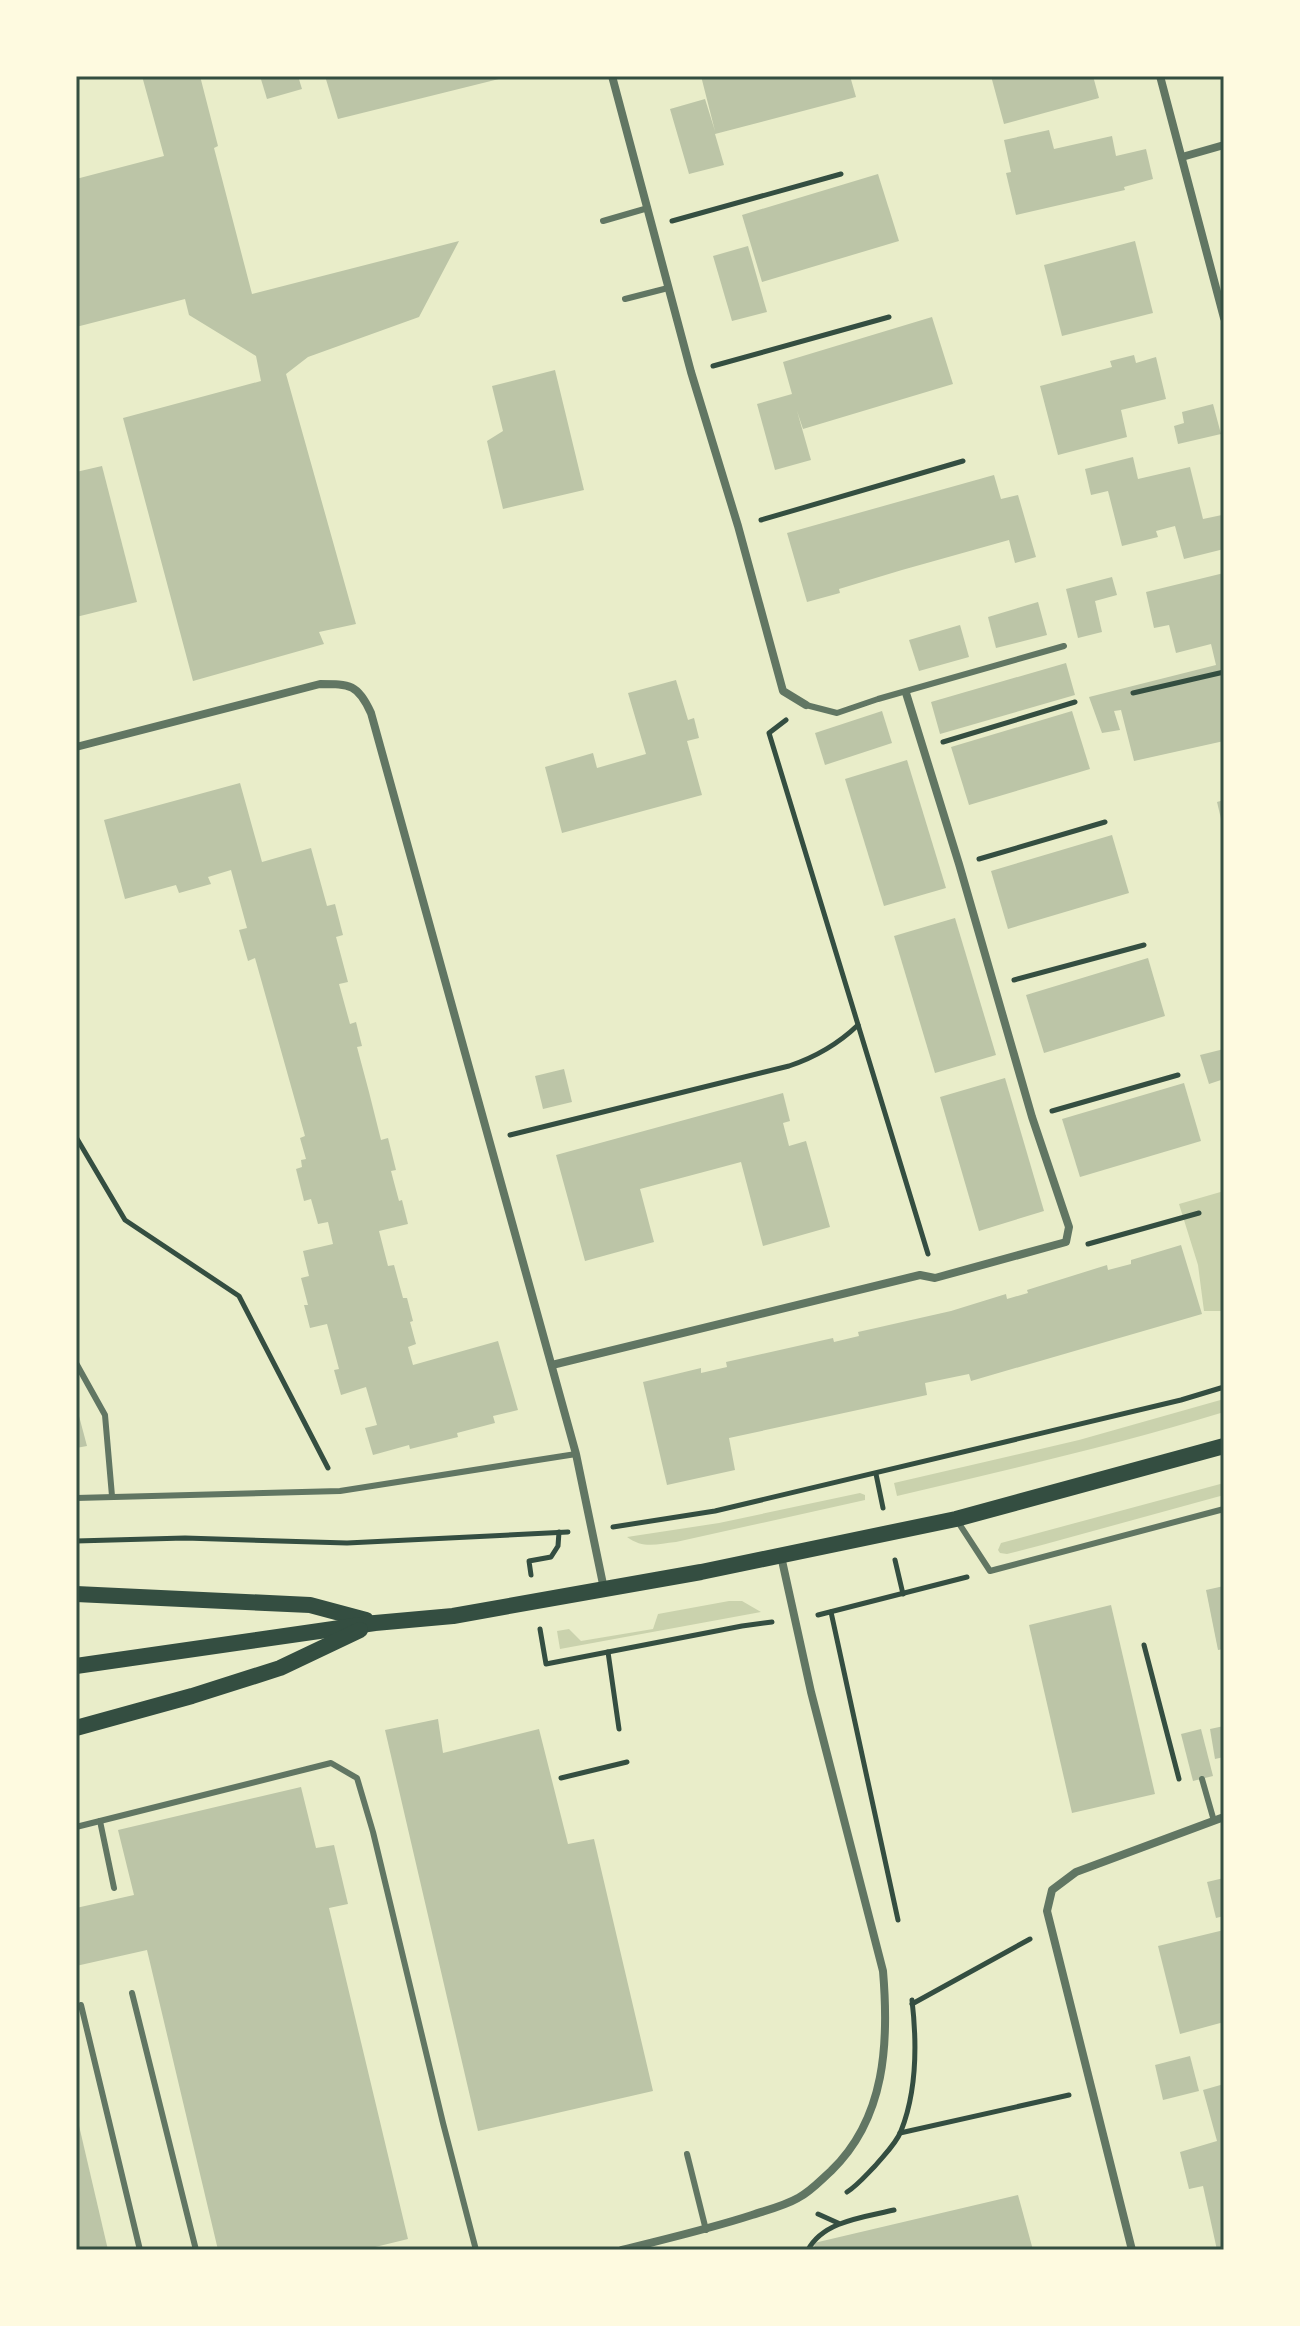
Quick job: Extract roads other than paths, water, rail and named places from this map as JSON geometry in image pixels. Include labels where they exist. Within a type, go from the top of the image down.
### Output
[{"type":"main road","points":[[76,1666],[375,1623],[453,1616],[781,1556],[956,1519],[1224,1446]]},
{"type":"main road","points":[[76,1594],[310,1605],[375,1623]]},
{"type":"main road","points":[[76,1728],[280,1668],[375,1623]]},
{"type":"street","points":[[612,76],[691,372],[738,526],[783,691],[806,705]]},
{"type":"street","points":[[1160,76],[1224,318]]},
{"type":"street","points":[[1182,157],[1224,145]]},
{"type":"street","points":[[76,747],[320,684],[344,684],[362,694],[371,713],[552,1365],[576,1454],[604,1589]]},
{"type":"street","points":[[552,1365],[920,1275],[935,1278],[1066,1242],[1069,1227],[1032,1117],[906,693]]},
{"type":"street","points":[[622,2250],[706,2230],[799,2197],[839,2163],[856,2141],[871,2112],[881,2082],[886,2043],[883,1971],[811,1692],[781,1556]]},
{"type":"street","points":[[1132,2250],[1047,1911],[1052,1890],[1076,1872],[1224,1817]]},
{"type":"lane","points":[[603,221],[648,208]]},
{"type":"lane","points":[[625,299],[668,288]]},
{"type":"lane","points":[[806,705],[837,713],[1064,646]]},
{"type":"lane","points":[[76,1363],[105,1415],[112,1496]]},
{"type":"lane","points":[[76,1498],[340,1491],[576,1454]]},
{"type":"lane","points":[[956,1519],[990,1571],[1224,1509]]},
{"type":"lane","points":[[76,1827],[331,1763],[357,1778],[476,2250]]},
{"type":"lane","points":[[1202,1779],[1214,1821]]},
{"type":"lane","points":[[100,1821],[114,1888]]},
{"type":"lane","points":[[132,1993],[196,2250]]},
{"type":"lane","points":[[81,2005],[140,2250]]},
{"type":"lane","points":[[687,2154],[706,2230]]}]
